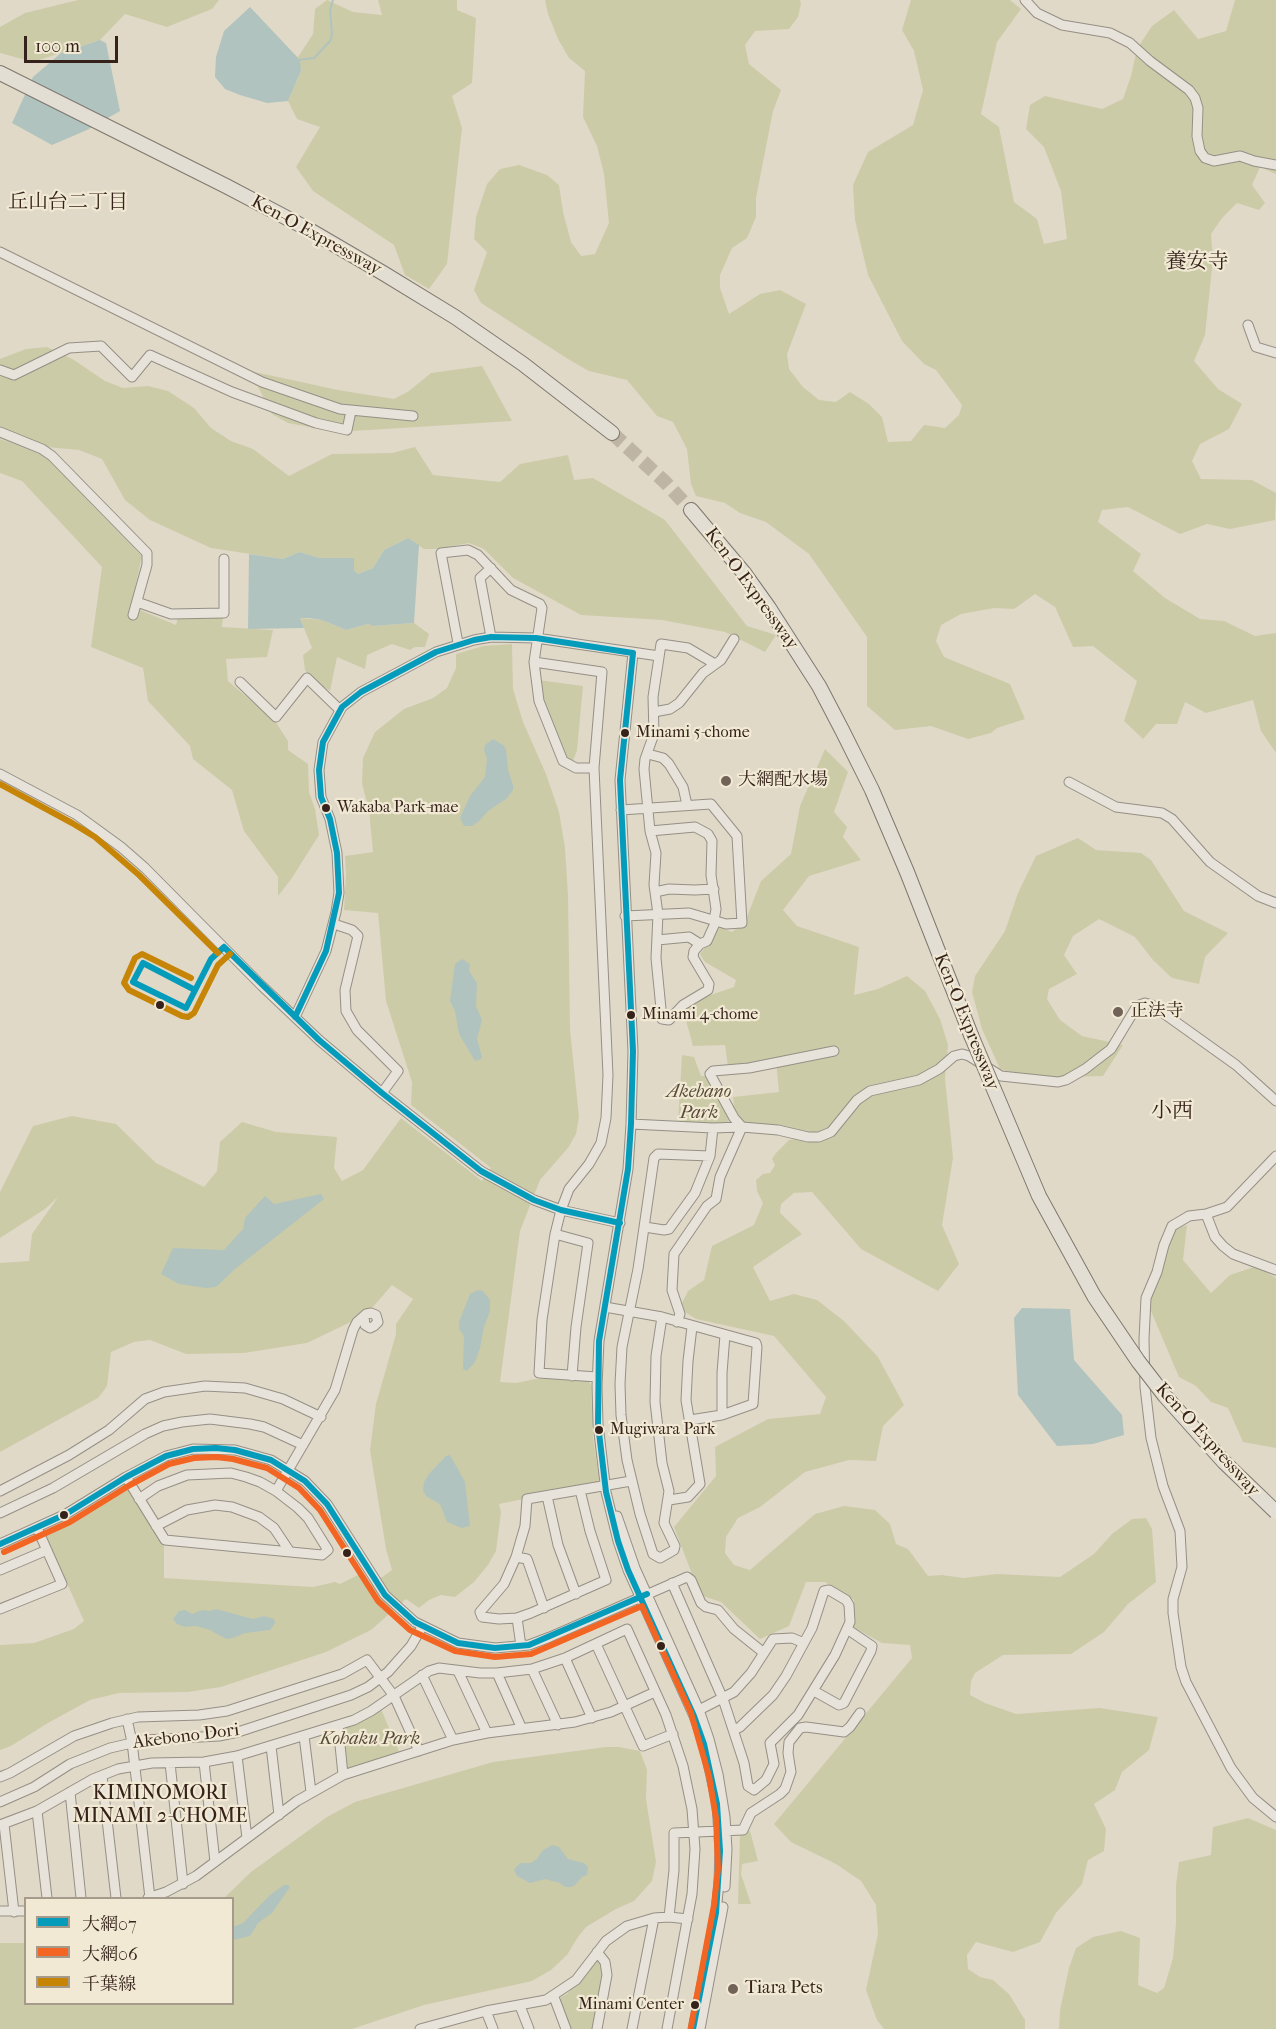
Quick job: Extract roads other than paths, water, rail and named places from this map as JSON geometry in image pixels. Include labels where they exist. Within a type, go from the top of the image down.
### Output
[{"type":"highway","name":"Ken-O Expressway","points":[[0,73],[306,228],[419,295],[523,364],[612,432]]},
{"type":"highway","name":"Ken-O Expressway","points":[[691,510],[737,564],[769,608],[819,686],[842,730],[872,790],[907,872],[971,1035],[1039,1196],[1094,1296],[1138,1361],[1166,1396],[1224,1462],[1276,1512]]},
{"type":"street","points":[[1025,0],[1037,13],[1062,25],[1110,33],[1130,43],[1189,90],[1198,108],[1197,135],[1200,150],[1205,158],[1214,161],[1240,156],[1276,165]]},
{"type":"street","points":[[0,252],[262,382],[351,411],[413,416]]},
{"type":"street","points":[[1248,325],[1256,347],[1276,353]]},
{"type":"street","points":[[0,370],[14,375],[69,348],[101,346],[132,377],[150,355],[232,392],[316,423],[347,430],[351,411]]},
{"type":"street","points":[[0,432],[42,449],[52,456],[147,553],[147,565],[133,615]]},
{"type":"street","points":[[458,644],[441,554],[468,550],[478,555],[511,590],[540,604],[542,608],[534,662],[539,701],[563,761],[576,768],[594,768]]},
{"type":"street","points":[[137,602],[171,614],[225,613],[224,559]]},
{"type":"street","points":[[491,568],[480,578],[491,637]]},
{"type":"street","points":[[295,1017],[326,951],[334,924],[339,893],[337,854],[330,819],[321,797],[319,770],[323,742],[340,710],[361,692],[435,652],[491,637],[536,638],[659,656]]},
{"type":"street","points":[[654,711],[670,709],[680,703],[704,673],[727,652],[734,639]]},
{"type":"street","points":[[650,831],[695,827],[708,834],[712,841],[711,875],[716,909],[715,921],[707,941],[700,944],[694,951],[693,957],[709,984],[708,990],[683,1005],[669,1020],[660,1016],[656,958],[658,914],[655,892],[656,853],[650,831],[644,769],[654,734],[653,697],[661,644],[688,648],[715,664]]},
{"type":"street","points":[[633,653],[622,754],[621,810],[633,1051],[631,1124],[628,1169],[599,1341],[598,1424],[606,1486],[611,1493],[644,1595],[704,1744],[723,1831]]},
{"type":"street","points":[[534,662],[602,672],[594,768],[608,1075],[606,1118],[601,1143],[589,1164],[569,1189],[561,1210],[555,1234],[543,1320],[539,1373],[597,1377]]},
{"type":"street","points":[[240,682],[276,717],[307,678],[340,710]]},
{"type":"street","points":[[648,754],[663,758],[669,764],[683,787],[687,805]]},
{"type":"street","points":[[0,774],[77,815],[121,847],[295,1017],[382,1093],[481,1171],[534,1200],[561,1210],[620,1223]]},
{"type":"street","points":[[1069,782],[1116,807],[1162,813],[1172,819],[1210,862],[1258,896],[1276,903]]},
{"type":"street","points":[[621,810],[711,804],[737,836],[742,923],[726,924],[699,914],[689,913],[625,916]]},
{"type":"street","points":[[655,892],[669,889],[714,889]]},
{"type":"street","points":[[334,924],[352,930],[358,936],[345,990],[346,1011],[357,1030],[398,1071],[382,1093]]},
{"type":"street","points":[[657,940],[689,937],[700,944]]},
{"type":"street","points":[[631,1124],[742,1127],[819,1137],[831,1132],[857,1100],[870,1091],[919,1080],[939,1069],[954,1056],[962,1054],[1001,1076],[1058,1082],[1085,1070],[1111,1049],[1137,1006],[1145,1003],[1152,1005],[1236,1065],[1276,1101]]},
{"type":"street","points":[[742,1127],[734,1118],[710,1074],[713,1071],[749,1068],[834,1051]]},
{"type":"street","points":[[677,1322],[680,1314],[672,1290],[674,1254],[707,1206],[716,1199],[720,1177],[742,1127]]},
{"type":"street","points":[[645,1227],[669,1229],[695,1193],[710,1156],[713,1128]]},
{"type":"street","points":[[662,1317],[656,1356],[655,1402],[662,1463],[669,1491],[664,1523],[675,1546],[674,1550],[660,1558],[653,1554],[631,1481],[621,1415],[622,1347],[645,1227],[654,1158],[658,1154],[710,1156]]},
{"type":"street","points":[[1276,1156],[1227,1207],[1206,1214],[1189,1216],[1172,1227],[1146,1298],[1145,1387],[1151,1438],[1163,1486],[1180,1531],[1182,1567],[1173,1599],[1173,1613],[1181,1667],[1186,1682],[1231,1768],[1253,1798],[1276,1818]]},
{"type":"street","points":[[1206,1214],[1215,1237],[1222,1246],[1233,1254],[1276,1270]]},
{"type":"street","points":[[555,1234],[588,1243],[576,1326],[572,1376]]},
{"type":"street","points":[[604,1307],[662,1317],[692,1327],[752,1340],[758,1347],[753,1404],[722,1414],[690,1420]]},
{"type":"street","points":[[276,1491],[321,1417],[338,1383],[353,1330],[362,1321]]},
{"type":"street","points":[[669,1500],[688,1497],[700,1484],[686,1400],[692,1327]]},
{"type":"street","points":[[722,1414],[725,1335]]},
{"type":"street","points":[[0,1491],[69,1455],[109,1430],[145,1399],[164,1392],[205,1386],[245,1388],[283,1399],[321,1417]]},
{"type":"street","points":[[0,1513],[53,1488],[145,1434],[163,1426],[210,1419],[250,1424],[264,1427],[303,1445]]},
{"type":"street","points":[[0,1544],[77,1508],[126,1477],[166,1456],[193,1449],[235,1450],[271,1460],[289,1469],[305,1481],[327,1504],[385,1595],[400,1611],[422,1627],[443,1637],[470,1646],[495,1648],[521,1646],[550,1637],[687,1577],[691,1580],[701,1603],[718,1610],[734,1629],[764,1653]]},
{"type":"street","points":[[126,1477],[139,1499],[165,1540],[322,1555],[328,1550],[308,1518],[276,1491],[260,1482],[231,1473],[204,1473],[173,1480],[158,1486],[139,1499]]},
{"type":"street","points":[[580,1490],[606,1580],[517,1618],[482,1617],[480,1612],[504,1584],[516,1557],[525,1526],[527,1499],[631,1481]]},
{"type":"street","points":[[547,1496],[561,1556],[576,1594]]},
{"type":"street","points":[[156,1526],[187,1509],[215,1505],[232,1507],[259,1517],[273,1528],[290,1552]]},
{"type":"street","points":[[0,1609],[62,1584],[37,1528]]},
{"type":"street","points":[[0,1570],[47,1550]]},
{"type":"street","points":[[516,1557],[527,1559],[544,1608]]},
{"type":"street","points":[[672,1583],[723,1699],[734,1730],[748,1786],[754,1790],[766,1780],[774,1764],[770,1743],[798,1715],[814,1691],[847,1629],[850,1622],[849,1605],[846,1600],[829,1590],[824,1591],[812,1628],[773,1695],[734,1730]]},
{"type":"street","points":[[644,1595],[699,1710],[718,1774],[723,1831],[716,1913],[700,2029]]},
{"type":"street","points":[[517,1618],[521,1646]]},
{"type":"street","name":"Akebono Dori","points":[[0,1802],[34,1787],[70,1764],[110,1748],[132,1742],[202,1738],[238,1732],[351,1695],[380,1678],[411,1646],[422,1627]]},
{"type":"street","points":[[14,1912],[2,1825],[37,1811],[102,1776],[152,1763],[204,1762],[237,1756],[338,1725],[371,1711],[422,1676],[439,1668],[497,1673],[532,1669],[565,1658],[627,1629],[673,1734],[688,1789],[694,1832],[694,1874],[688,1919],[667,2029]]},
{"type":"street","points":[[814,1691],[839,1704],[844,1703],[872,1646],[847,1629]]},
{"type":"street","points":[[699,1710],[734,1692],[746,1680],[773,1639],[792,1638],[804,1643]]},
{"type":"street","points":[[596,1644],[643,1746],[673,1734]]},
{"type":"street","points":[[565,1658],[592,1718]]},
{"type":"street","points":[[0,1777],[74,1736],[106,1724],[127,1719],[227,1711],[342,1674],[367,1660],[394,1696],[419,1751]]},
{"type":"street","points":[[532,1669],[558,1725]]},
{"type":"street","points":[[458,1671],[487,1733]]},
{"type":"street","points":[[497,1673],[522,1729]]},
{"type":"street","points":[[422,1676],[453,1740]]},
{"type":"street","points":[[151,1897],[183,1884],[311,1792],[343,1775],[453,1740],[592,1718],[655,1692]]},
{"type":"street","points":[[669,1917],[674,1870],[674,1833],[743,1830],[748,1816],[786,1789],[791,1772],[789,1742],[800,1728],[844,1732],[860,1713]]},
{"type":"street","points":[[127,1719],[135,1766],[149,1897]]},
{"type":"street","points":[[338,1725],[343,1775]]},
{"type":"street","points":[[304,1736],[311,1792]]},
{"type":"street","points":[[271,1746],[279,1815]]},
{"type":"street","points":[[237,1756],[247,1838]]},
{"type":"street","points":[[204,1762],[215,1862]]},
{"type":"street","points":[[170,1763],[183,1884]]},
{"type":"street","points":[[102,1776],[116,1897]]},
{"type":"street","points":[[70,1792],[81,1897]]},
{"type":"street","points":[[37,1811],[47,1897]]},
{"type":"street","points":[[0,1911],[24,1911]]},
{"type":"street","points":[[420,2029],[486,2011],[537,2003],[554,1996],[576,1980],[606,1941],[627,1926],[654,1918],[688,1919]]},
{"type":"street","points":[[632,2029],[654,1918]]},
{"type":"street","points":[[597,1952],[604,1962],[607,1975],[597,2029]]},
{"type":"street","points":[[693,2029],[709,1963]]},
{"type":"street","points":[[554,1996],[566,2029]]},
{"type":"street","points":[[520,2006],[529,2029]]},
{"type":"street","points":[[486,2011],[493,2029]]},
{"type":"street","points":[[453,2019],[456,2029]]},
{"type":"waterway","points":[[298,60],[314,58],[330,41],[332,34],[330,10],[333,0]]},
{"type":"tunnel","points":[[612,433],[665,482],[691,510]]},
{"type":"place","name":"Minami 5-chome","points":[[625,733]]},
{"type":"place","name":"大網配水場","points":[[726,781]]},
{"type":"place","name":"Wakaba Park-mae","points":[[326,808]]},
{"type":"place","name":"正法寺","points":[[1118,1012]]},
{"type":"place","name":"Minami 4-chome","points":[[631,1015]]},
{"type":"place","name":"Mugiwara Park","points":[[599,1430]]},
{"type":"place","name":"Tiara Pets","points":[[733,1989]]},
{"type":"place","name":"Minami Center","points":[[695,2005]]},
{"type":"district","name":"丘山台二丁目","points":[[68,203]]},
{"type":"district","name":"養安寺","points":[[1197,263]]},
{"type":"district","name":"小西","points":[[1172,1112]]},
{"type":"district","name":"KIMINOMORI MINAMI 2-CHOME","points":[[160,1806]]},
{"type":"park label","name":"Akebano Park","points":[[699,1103]]},
{"type":"park label","name":"Kohaku Park","points":[[370,1740]]}]
